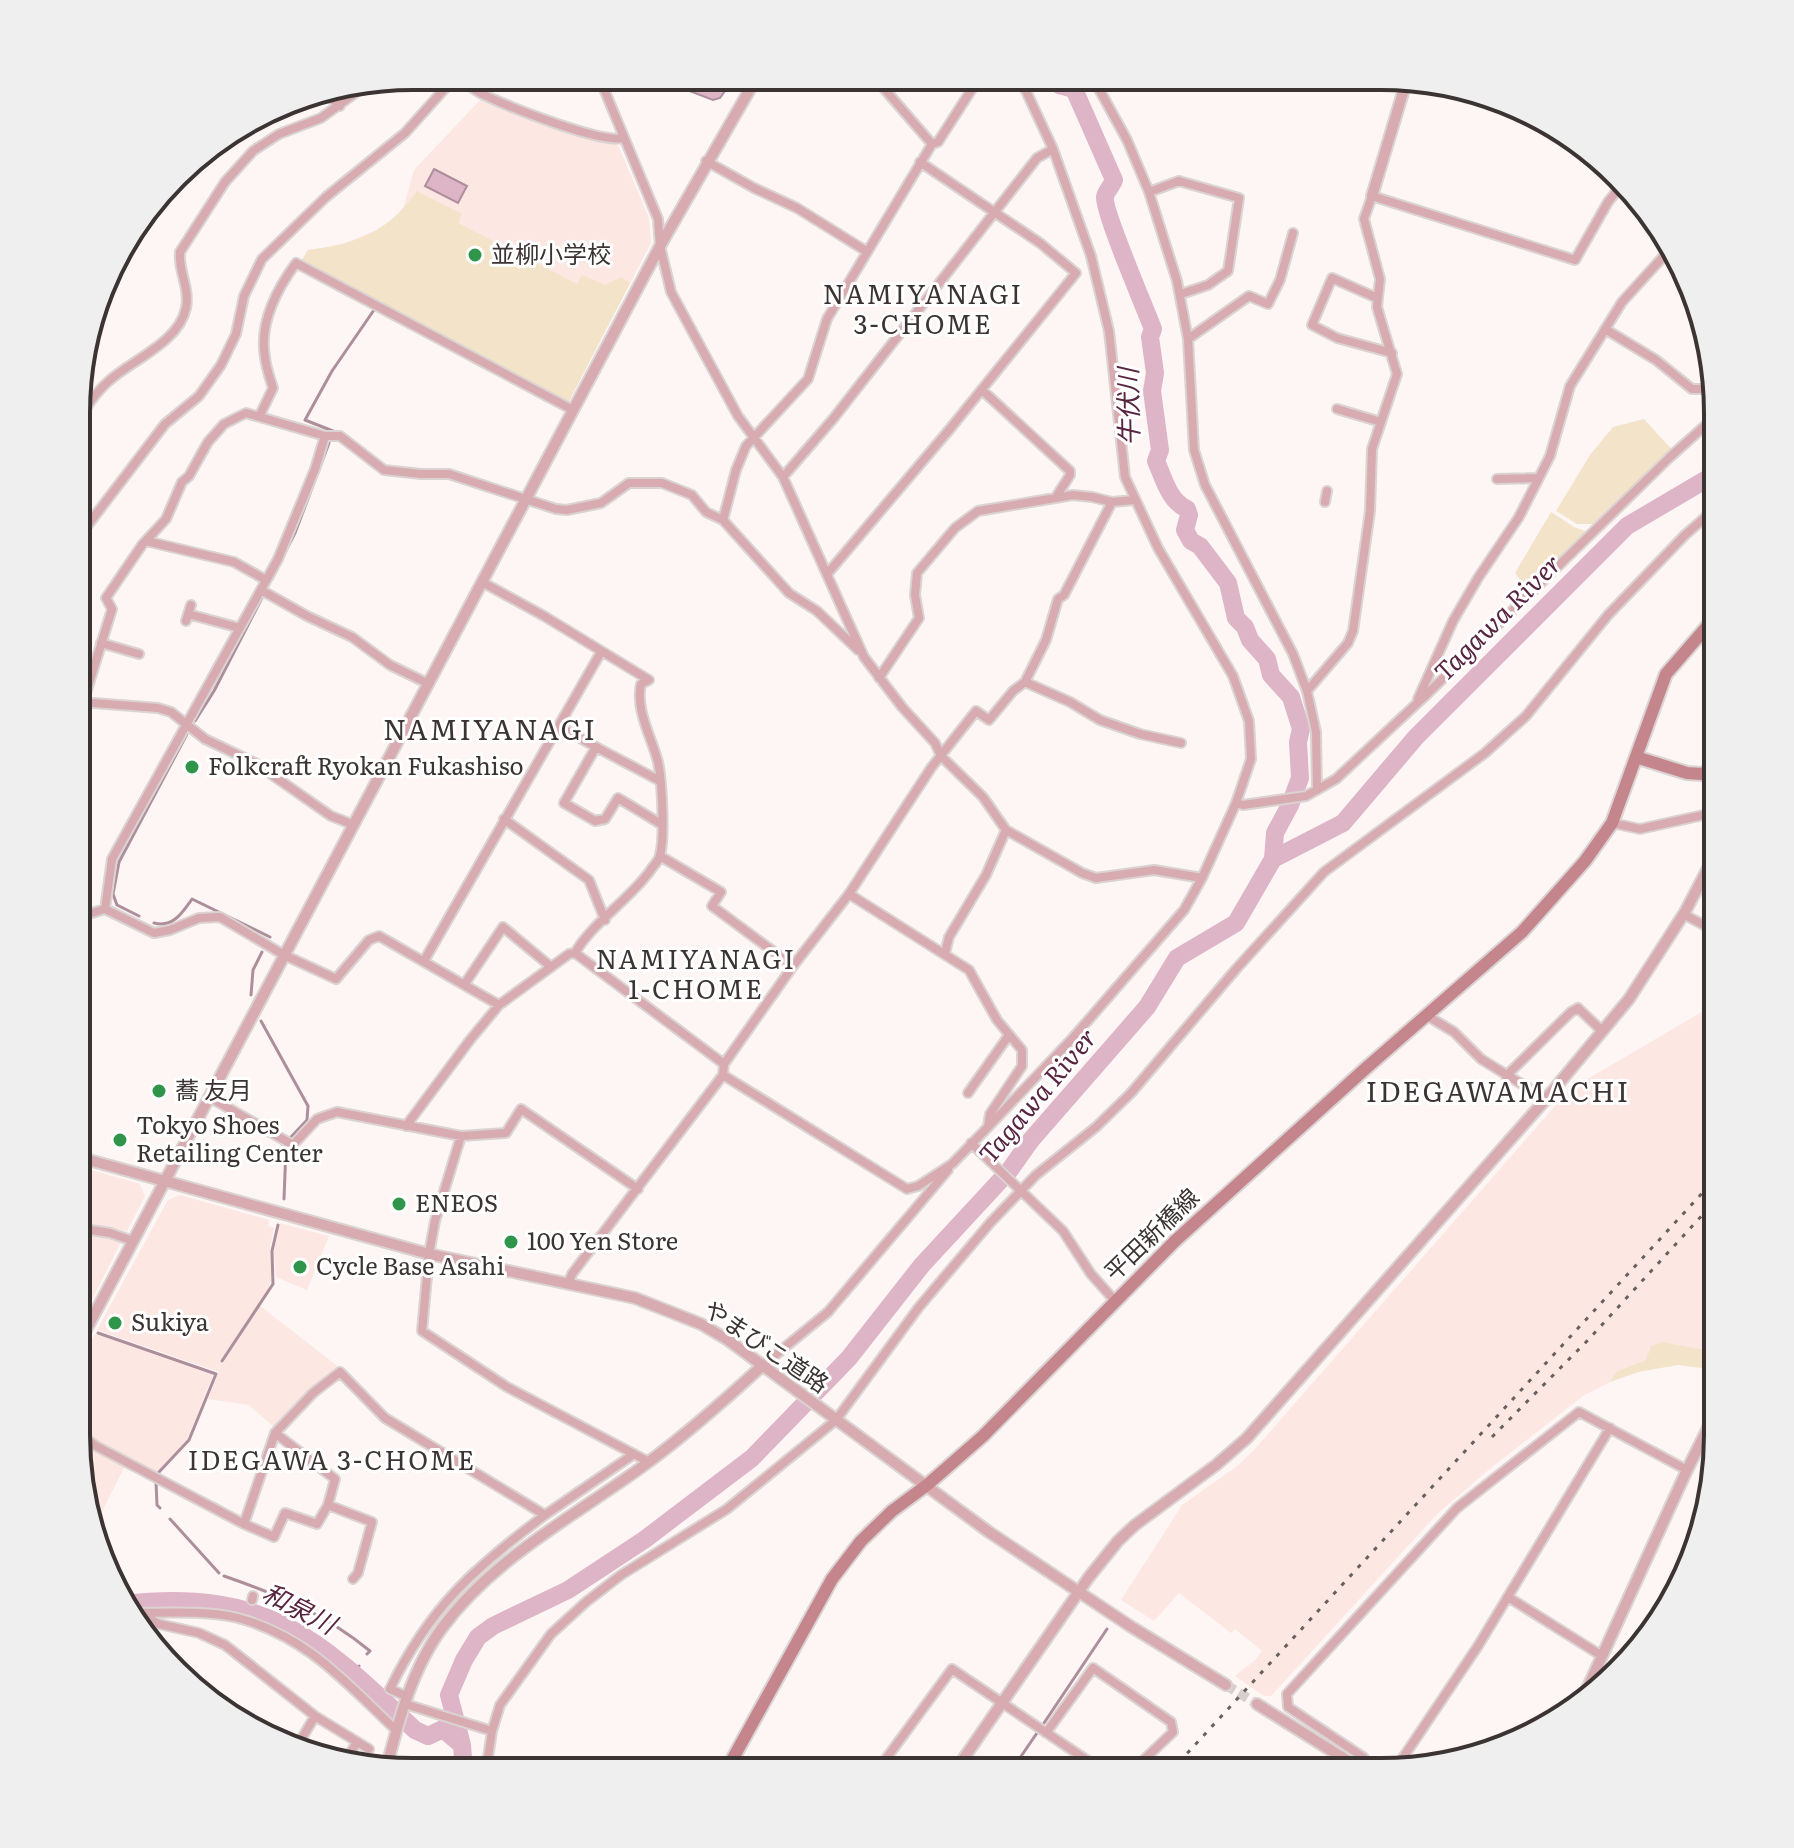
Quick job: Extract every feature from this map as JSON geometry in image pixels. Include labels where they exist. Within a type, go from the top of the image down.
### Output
[{"type":"main road","name":"平田新橋線","points":[[733,1758],[832,1579],[861,1541],[892,1511],[983,1436],[1175,1241],[1522,932],[1585,861],[1612,823],[1666,674],[1704,630]]},
{"type":"main road","points":[[1636,757],[1687,773],[1704,773]]},
{"type":"street","points":[[90,522],[165,424],[199,396],[221,365],[236,334],[244,296],[262,259],[326,197],[405,133],[443,90]]},
{"type":"street","points":[[476,90],[525,111],[609,139],[624,138]]},
{"type":"street","points":[[604,90],[658,219],[660,246],[671,292],[738,416],[783,477],[864,657]]},
{"type":"street","points":[[90,1322],[660,246],[749,90]]},
{"type":"street","points":[[885,90],[932,144]]},
{"type":"street","points":[[723,520],[736,470],[746,446],[808,379],[827,319],[920,162],[932,144],[938,142],[971,90]]},
{"type":"street","points":[[723,1075],[907,1189],[918,1186],[974,1145],[1174,923],[1202,878],[1237,804],[1251,759],[1249,721],[1233,676],[1158,548],[1125,477],[1109,331],[1091,256],[1053,149],[1026,90]]},
{"type":"street","points":[[1100,90],[1127,140],[1149,192],[1181,294],[1188,339],[1194,450],[1205,485],[1293,654],[1307,691],[1316,732],[1317,790]]},
{"type":"street","points":[[1307,691],[1348,643],[1353,631],[1370,511],[1372,449],[1397,374],[1377,307],[1380,279],[1364,219],[1403,91]]},
{"type":"street","points":[[91,401],[110,379],[166,338],[180,323],[187,297],[180,252],[225,182],[253,151],[279,134],[321,118],[353,96]]},
{"type":"street","points":[[333,100],[340,106]]},
{"type":"street","points":[[783,477],[833,419],[1037,158],[1053,149]]},
{"type":"street","points":[[706,161],[797,208],[866,251]]},
{"type":"street","points":[[828,573],[1076,273],[997,212],[920,162]]},
{"type":"street","points":[[1149,192],[1179,181],[1239,198],[1228,271],[1208,285],[1181,294]]},
{"type":"street","points":[[1372,196],[1575,260],[1616,192]]},
{"type":"street","points":[[1188,339],[1249,296],[1268,304],[1280,280],[1293,233]]},
{"type":"street","points":[[1416,705],[1453,621],[1519,517],[1550,456],[1566,393],[1622,302],[1664,256]]},
{"type":"street","points":[[260,415],[273,388],[264,356],[266,330],[276,292],[296,263],[573,410]]},
{"type":"street","points":[[1377,298],[1332,278],[1312,325],[1337,338],[1392,353]]},
{"type":"street","points":[[1605,329],[1656,360],[1692,389],[1703,389]]},
{"type":"street","points":[[982,390],[1070,471],[1056,497]]},
{"type":"street","points":[[1337,409],[1381,422]]},
{"type":"street","points":[[90,678],[112,609],[106,598],[146,541],[166,519],[182,482],[189,476],[208,442],[224,424],[246,413],[325,436],[340,436],[384,470],[449,474],[567,510],[601,503],[629,483],[662,483],[692,495],[706,512],[723,520],[789,593],[817,611],[864,657],[935,743],[941,756],[983,797],[1006,830],[1096,878],[1154,870],[1202,878]]},
{"type":"street","points":[[1237,804],[1306,796],[1336,779],[1704,427]]},
{"type":"street","points":[[105,909],[112,859],[286,542],[325,436]]},
{"type":"street","points":[[1497,479],[1538,478]]},
{"type":"street","points":[[1325,502],[1327,491]]},
{"type":"street","points":[[879,678],[919,618],[915,595],[917,573],[955,528],[978,511],[1056,497],[1092,497],[1112,502],[1134,500]]},
{"type":"street","points":[[568,1284],[572,1274],[723,1075],[724,1064],[793,966],[849,894],[941,756],[976,711],[989,720],[1013,691],[1025,682],[1046,640],[1058,599],[1071,583],[1112,502]]},
{"type":"street","points":[[487,1758],[490,1730],[500,1705],[551,1634],[621,1575],[727,1509],[834,1418],[990,1223],[1036,1175],[1096,1127],[1131,1093],[1324,872],[1485,753],[1526,716],[1608,615],[1704,518]]},
{"type":"street","points":[[146,541],[234,562],[266,580]]},
{"type":"street","points":[[482,582],[649,680],[641,684],[641,708],[660,781],[660,856],[646,877],[581,942],[575,953]]},
{"type":"street","points":[[261,590],[352,637],[390,665],[429,684]]},
{"type":"street","points":[[188,613],[240,628]]},
{"type":"street","points":[[101,643],[128,655],[139,654]]},
{"type":"street","points":[[424,961],[601,652]]},
{"type":"street","points":[[1025,682],[1070,702],[1100,720],[1140,734],[1181,743]]},
{"type":"street","points":[[90,704],[158,708],[171,712],[205,739],[255,763],[331,816],[354,825]]},
{"type":"street","points":[[559,726],[660,781]]},
{"type":"street","points":[[596,747],[564,803],[595,821],[605,819],[618,798],[661,824]]},
{"type":"street","points":[[1612,823],[1640,829],[1704,815]]},
{"type":"street","points":[[504,819],[589,880],[605,920]]},
{"type":"street","points":[[945,953],[949,937],[986,875],[1006,830]]},
{"type":"street","points":[[660,856],[721,892],[712,906],[793,966]]},
{"type":"street","points":[[964,1758],[1104,1558],[1135,1525],[1247,1438],[1546,1099],[1652,966],[1704,875]]},
{"type":"street","points":[[849,894],[969,970],[997,1020],[1022,1050],[1022,1066],[990,1114],[988,1127]]},
{"type":"street","points":[[90,914],[105,909],[154,933],[199,918],[220,917],[284,955],[336,979],[369,940],[379,936],[499,1005]]},
{"type":"street","points":[[1683,914],[1704,925]]},
{"type":"street","points":[[464,985],[503,927],[550,966]]},
{"type":"street","points":[[406,1126],[499,1005],[569,954],[575,953],[724,1064]]},
{"type":"street","points":[[1506,1076],[1578,1008],[1602,1031]]},
{"type":"street","points":[[1426,1015],[1454,1032],[1481,1059],[1546,1099]]},
{"type":"street","points":[[968,1093],[1009,1035]]},
{"type":"street","points":[[209,1097],[293,1145],[317,1119],[337,1112],[461,1136],[506,1133],[521,1109],[638,1189]]},
{"type":"street","points":[[461,1136],[435,1221],[422,1331],[507,1387],[649,1462]]},
{"type":"street","points":[[974,1145],[1063,1231],[1091,1274],[1115,1301]]},
{"type":"street","name":"やまびこ道路","points":[[90,1160],[429,1254],[635,1298],[669,1310],[728,1340],[989,1532],[1226,1685]]},
{"type":"street","points":[[389,1757],[405,1704],[426,1654],[441,1630],[485,1580],[706,1418],[762,1366],[828,1312],[941,1182],[952,1164]]},
{"type":"street","points":[[90,1230],[133,1241]]},
{"type":"street","points":[[244,1524],[275,1433],[313,1393],[340,1372],[385,1418],[545,1515]]},
{"type":"street","points":[[1364,1758],[1288,1707],[1287,1694],[1457,1508],[1579,1412],[1687,1470]]},
{"type":"street","points":[[1403,1757],[1508,1597],[1610,1428]]},
{"type":"street","points":[[274,1537],[285,1513],[317,1524],[328,1505],[335,1479],[275,1433]]},
{"type":"street","points":[[1600,1672],[1602,1656],[1704,1436]]},
{"type":"street","points":[[90,1442],[244,1524],[284,1541]]},
{"type":"street","points":[[490,1730],[405,1704],[390,1689],[434,1615],[479,1565],[634,1454]]},
{"type":"street","points":[[328,1505],[372,1522],[358,1573],[353,1579]]},
{"type":"street","points":[[1508,1597],[1602,1656]]},
{"type":"street","points":[[143,1613],[237,1618],[268,1629],[308,1648],[397,1728]]},
{"type":"street","points":[[145,1616],[159,1624],[199,1633],[225,1645],[315,1716],[369,1749]]},
{"type":"street","points":[[1046,1733],[1093,1668],[1171,1722],[1173,1732],[1146,1758]]},
{"type":"street","points":[[887,1758],[952,1669],[1084,1758]]},
{"type":"street","points":[[1257,1704],[1344,1758]]},
{"type":"street","points":[[302,1738],[315,1716]]},
{"type":"street","points":[[351,1752],[357,1742]]},
{"type":"shaded area","points":[[687,90],[726,90],[720,98],[713,100]]},
{"type":"shaded area","name":"並柳小学校","points":[[481,99],[618,145],[649,218],[651,243],[568,403],[302,260],[308,250],[338,246],[382,228],[402,213],[414,170]]},
{"type":"shaded area","points":[[434,169],[467,186],[458,203],[425,186]]},
{"type":"shaded area","points":[[417,191],[462,214],[458,223],[577,284],[582,275],[605,285],[621,277],[630,283],[568,403],[303,263],[308,250],[356,240],[383,226]]},
{"type":"shaded area","points":[[1644,419],[1673,451],[1597,524],[1577,524],[1556,511],[1590,455],[1613,427]]},
{"type":"shaded area","points":[[1551,512],[1588,532],[1528,591],[1515,573]]},
{"type":"shaded area","points":[[1704,1011],[1704,1350],[1662,1342],[1647,1360],[1616,1372],[1610,1382],[1583,1396],[1492,1467],[1437,1514],[1271,1696],[1264,1696],[1235,1676],[1262,1651],[1235,1629],[1231,1633],[1179,1593],[1154,1621],[1121,1600],[1182,1505],[1236,1467],[1254,1450],[1569,1090]]},
{"type":"shaded area","points":[[90,1169],[140,1184],[145,1196],[127,1231],[90,1224]]},
{"type":"shaded area","points":[[180,1195],[269,1220],[268,1226],[274,1228],[270,1246],[273,1274],[259,1305],[340,1368],[313,1387],[274,1427],[249,1405],[208,1399],[219,1372],[97,1330],[168,1200]]},
{"type":"shaded area","points":[[280,1223],[329,1236],[307,1290],[276,1277],[274,1251]]},
{"type":"shaded area","points":[[90,1234],[121,1242],[90,1304]]},
{"type":"shaded area","points":[[95,1334],[213,1375],[187,1440],[156,1473],[90,1438],[90,1343]]},
{"type":"shaded area","points":[[1662,1342],[1704,1350],[1704,1368],[1678,1365],[1638,1372],[1610,1382],[1616,1372],[1646,1360],[1651,1347]]},
{"type":"shaded area","points":[[91,1448],[125,1466],[100,1515]]},
{"type":"waterway","name":"牛伏川","points":[[1074,90],[1114,180],[1105,197],[1106,206],[1153,329],[1150,337],[1155,373],[1152,391],[1160,450],[1156,461],[1171,495],[1187,509],[1189,515],[1185,530],[1228,583],[1236,618],[1267,659],[1271,675],[1291,697],[1301,729],[1298,742],[1300,778],[1275,833],[1273,859]]},
{"type":"waterway","points":[[333,431],[305,420],[332,371],[374,310]]},
{"type":"waterway","points":[[282,558],[295,533],[329,443]]},
{"type":"waterway","name":"Tagawa River","points":[[463,1758],[449,1695],[478,1637],[493,1626],[568,1590],[644,1540],[752,1458],[849,1358],[922,1265],[1009,1171],[1031,1140],[1147,1007],[1177,958],[1236,923],[1273,859],[1343,823],[1416,737],[1627,526],[1704,481]]},
{"type":"waterway","points":[[272,579],[279,565]]},
{"type":"waterway","points":[[195,721],[264,594]]},
{"type":"waterway","points":[[139,916],[117,905],[113,894],[119,862],[187,734]]},
{"type":"waterway","points":[[154,923],[172,921],[192,899],[270,937]]},
{"type":"waterway","points":[[251,995],[253,970],[262,952]]},
{"type":"waterway","points":[[261,1021],[308,1106],[307,1120],[291,1137]]},
{"type":"waterway","points":[[284,1199],[286,1148]]},
{"type":"waterway","points":[[222,1361],[273,1284],[272,1251],[278,1225]]},
{"type":"waterway","points":[[98,1333],[216,1374],[189,1440],[159,1472]]},
{"type":"waterway","points":[[156,1482],[157,1505],[160,1508]]},
{"type":"waterway","points":[[170,1519],[219,1573]]},
{"type":"waterway","points":[[224,1576],[282,1598],[318,1616],[370,1651],[367,1654]]},
{"type":"waterway","name":"和泉川","points":[[137,1603],[174,1601],[216,1604],[287,1626],[349,1669],[415,1730],[428,1736],[443,1729],[462,1745]]},
{"type":"waterway","points":[[1044,1723],[1107,1629]]},
{"type":"waterway","points":[[353,1671],[359,1666]]},
{"type":"waterway","points":[[1020,1758],[1037,1733]]},
{"type":"tunnel","points":[[1226,1685],[1257,1704]]},
{"type":"railway","points":[[1183,1758],[1704,1191]]},
{"type":"railway","points":[[1492,1437],[1589,1339],[1704,1213]]},
{"type":"place","name":"並柳小学校","points":[[475,255]]},
{"type":"place","name":"Folkcraft Ryokan Fukashiso","points":[[192,767]]},
{"type":"place","name":"蕎 友月","points":[[159,1091]]},
{"type":"place","name":"Tokyo Shoes Retailing Center","points":[[120,1140]]},
{"type":"place","name":"ENEOS","points":[[399,1204]]},
{"type":"place","name":"100 Yen Store","points":[[511,1242]]},
{"type":"place","name":"Cycle Base Asahi","points":[[300,1267]]},
{"type":"place","name":"Sukiya","points":[[115,1323]]},
{"type":"district","name":"NAMIYANAGI 3-CHOME","points":[[923,310]]},
{"type":"district","name":"NAMIYANAGI","points":[[490,730]]},
{"type":"district","name":"NAMIYANAGI 1-CHOME","points":[[696,975]]},
{"type":"district","name":"IDEGAWAMACHI","points":[[1498,1092]]},
{"type":"district","name":"IDEGAWA 3-CHOME","points":[[332,1461]]}]
